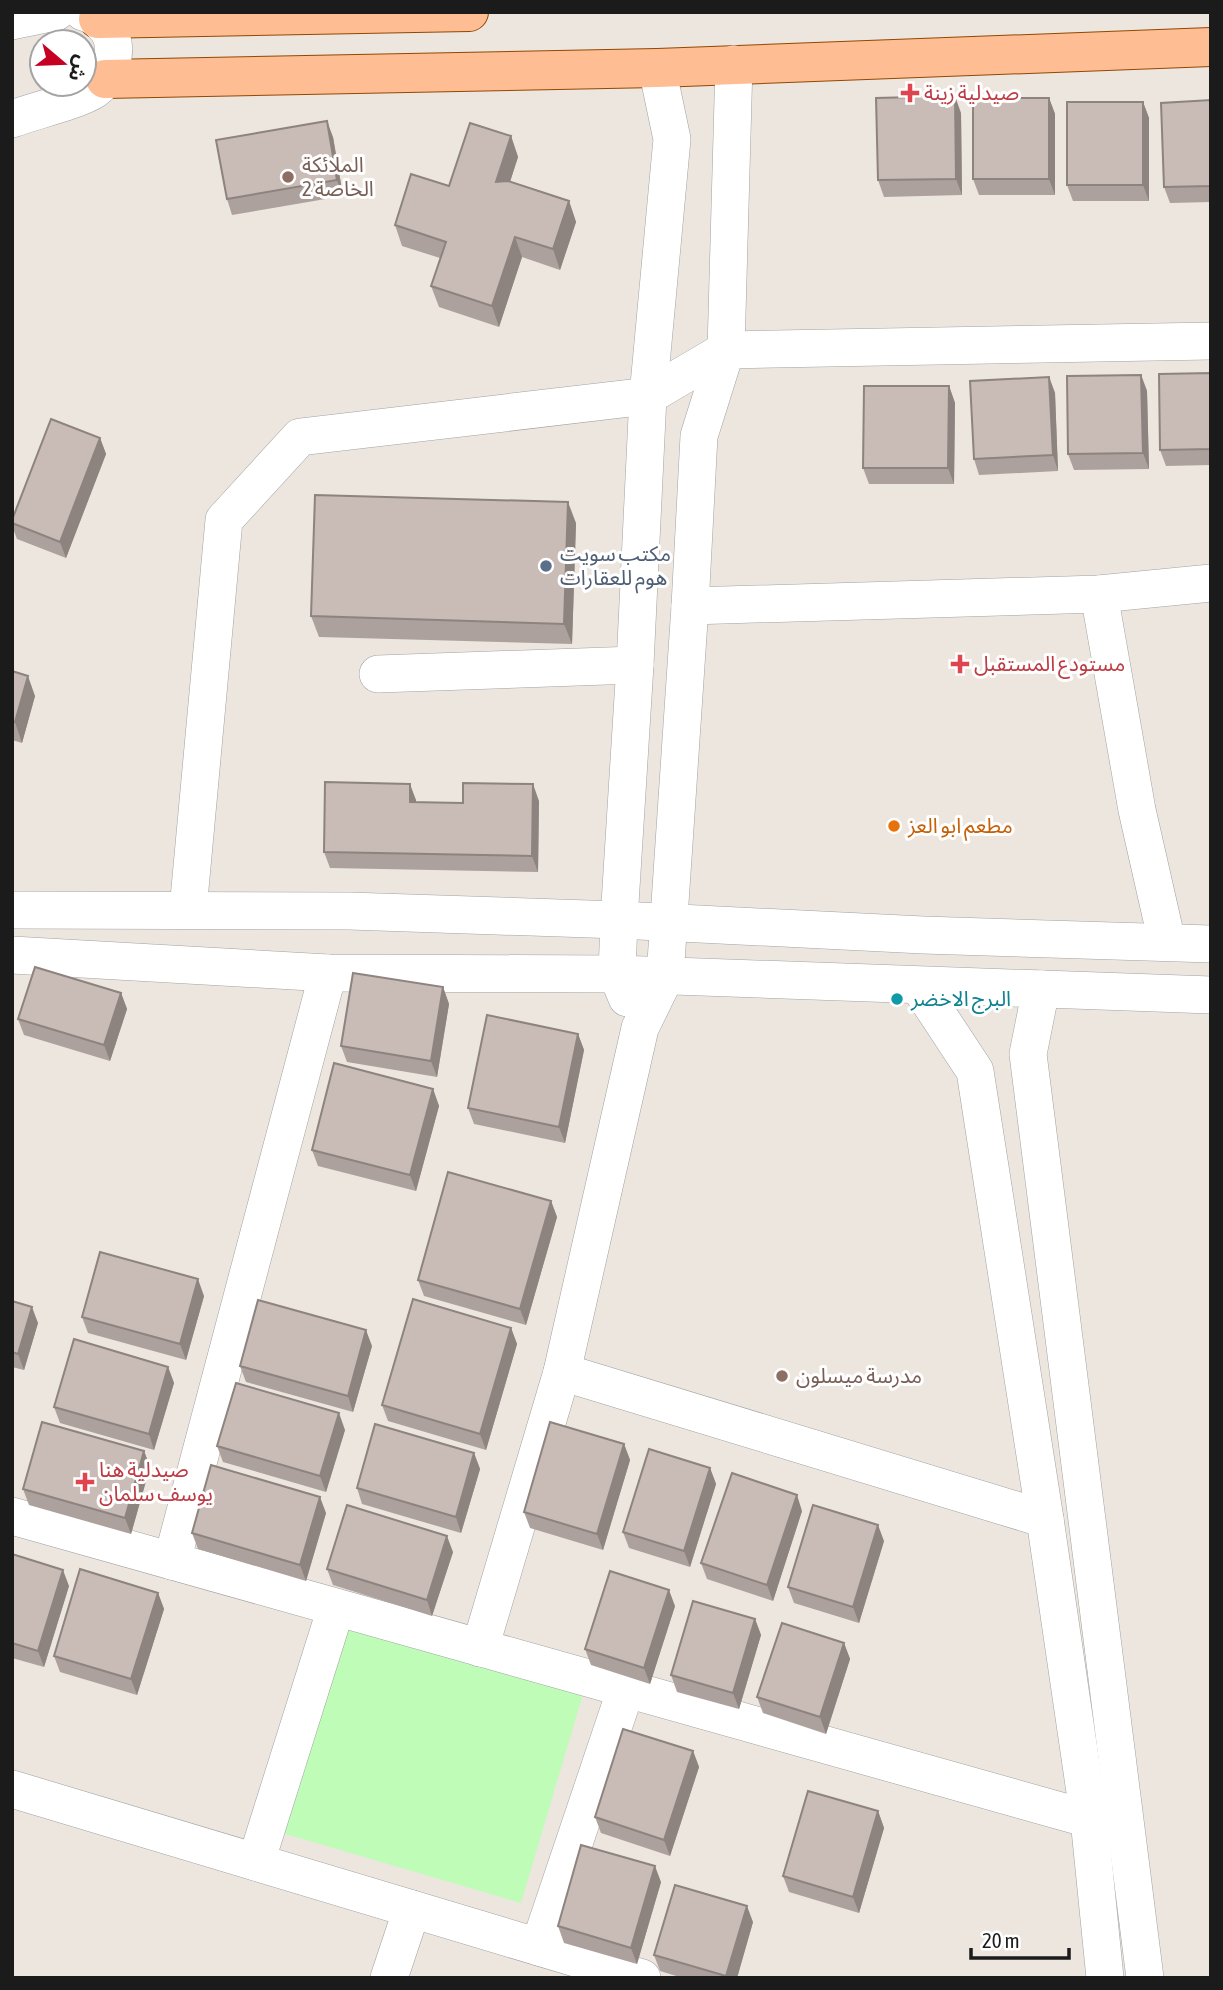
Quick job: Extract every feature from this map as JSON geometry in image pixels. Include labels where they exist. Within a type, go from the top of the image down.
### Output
[{"type":"main road","points":[[90,14],[468,12]]},
{"type":"main road","points":[[105,79],[657,68],[1211,47]]},
{"type":"street","points":[[12,21],[56,12]]},
{"type":"street","points":[[12,119],[94,90],[105,79],[114,58],[111,36],[90,14]]},
{"type":"street","points":[[480,1648],[562,1372],[640,1028],[665,977],[699,436],[726,350],[734,64]]},
{"type":"street","points":[[640,1028],[617,974],[648,396],[672,139],[657,68]]},
{"type":"street","points":[[188,910],[224,520],[300,437],[648,396],[726,350],[1211,341]]},
{"type":"street","points":[[690,606],[1099,594],[1211,583]]},
{"type":"street","points":[[1099,594],[1137,810],[1167,942]]},
{"type":"street","points":[[378,674],[635,665]]},
{"type":"street","points":[[12,910],[349,911],[1211,944]]},
{"type":"street","points":[[12,955],[328,973],[617,974],[1211,995]]},
{"type":"street","points":[[172,1561],[328,973]]},
{"type":"street","points":[[919,986],[975,1071],[1089,1819],[1105,1978]]},
{"type":"street","points":[[1041,989],[1028,1054],[1145,1978]]},
{"type":"street","points":[[562,1372],[1045,1519]]},
{"type":"street","points":[[12,1516],[1089,1819]]},
{"type":"street","points":[[256,1862],[336,1608]]},
{"type":"street","points":[[539,1947],[626,1689]]},
{"type":"street","points":[[12,1789],[642,1978]]},
{"type":"street","points":[[389,1978],[412,1909]]},
{"type":"green space","points":[[344,1620],[584,1691],[521,1903],[282,1833]]},
{"type":"building","points":[[955,96],[956,179],[878,180],[876,98]]},
{"type":"building","points":[[973,98],[1049,98],[1049,179],[973,179]]},
{"type":"building","points":[[1211,100],[1211,186],[1164,187],[1161,103]]},
{"type":"building","points":[[1067,102],[1143,102],[1143,185],[1067,185]]},
{"type":"building","points":[[327,121],[337,180],[227,199],[216,140]]},
{"type":"building","points":[[470,123],[511,136],[496,182],[508,181],[569,201],[553,249],[515,237],[492,306],[431,286],[446,242],[395,225],[411,174],[449,186]]},
{"type":"building","points":[[1211,373],[1211,449],[1160,450],[1159,374]]},
{"type":"building","points":[[1141,375],[1143,453],[1068,454],[1067,376]]},
{"type":"building","points":[[1049,377],[1053,455],[974,459],[970,381]]},
{"type":"building","points":[[864,386],[949,386],[948,468],[863,468]]},
{"type":"building","points":[[51,419],[100,438],[60,542],[12,523]]},
{"type":"building","points":[[315,495],[568,502],[564,624],[311,616]]},
{"type":"building","points":[[12,671],[28,676],[15,722],[12,721]]},
{"type":"building","points":[[325,782],[410,784],[410,802],[463,803],[463,783],[533,784],[532,856],[324,852]]},
{"type":"building","points":[[35,967],[121,993],[104,1045],[18,1019]]},
{"type":"building","points":[[353,973],[443,987],[431,1061],[341,1046]]},
{"type":"building","points":[[487,1015],[578,1034],[559,1127],[468,1108]]},
{"type":"building","points":[[334,1063],[433,1089],[410,1175],[312,1150]]},
{"type":"building","points":[[448,1172],[551,1201],[520,1309],[418,1280]]},
{"type":"building","points":[[100,1252],[198,1279],[180,1344],[82,1317]]},
{"type":"building","points":[[413,1299],[511,1328],[480,1434],[382,1405]]},
{"type":"building","points":[[258,1300],[366,1330],[348,1396],[240,1366]]},
{"type":"building","points":[[12,1301],[32,1307],[18,1354],[12,1352]]},
{"type":"building","points":[[74,1339],[168,1367],[149,1434],[54,1407]]},
{"type":"building","points":[[236,1383],[339,1413],[320,1476],[217,1446]]},
{"type":"building","points":[[42,1422],[144,1451],[125,1518],[23,1489]]},
{"type":"building","points":[[550,1422],[624,1444],[597,1534],[524,1512]]},
{"type":"building","points":[[375,1424],[474,1453],[456,1517],[357,1488]]},
{"type":"building","points":[[649,1449],[710,1468],[684,1551],[623,1532]]},
{"type":"building","points":[[211,1465],[320,1497],[300,1565],[192,1533]]},
{"type":"building","points":[[732,1473],[797,1495],[767,1585],[701,1563]]},
{"type":"building","points":[[347,1505],[447,1536],[427,1600],[327,1569]]},
{"type":"building","points":[[813,1505],[878,1525],[853,1607],[788,1587]]},
{"type":"building","points":[[12,1554],[63,1570],[38,1651],[12,1643]]},
{"type":"building","points":[[80,1569],[158,1593],[131,1679],[54,1656]]},
{"type":"building","points":[[610,1571],[669,1590],[644,1668],[585,1649]]},
{"type":"building","points":[[693,1601],[755,1619],[733,1693],[671,1675]]},
{"type":"building","points":[[782,1623],[844,1643],[820,1717],[757,1697]]},
{"type":"building","points":[[623,1729],[693,1751],[664,1840],[595,1817]]},
{"type":"building","points":[[808,1791],[878,1811],[853,1897],[783,1876]]},
{"type":"building","points":[[581,1845],[655,1866],[631,1948],[558,1926]]},
{"type":"building","points":[[675,1885],[747,1906],[726,1976],[654,1955]]},
{"type":"place","name":"صيدلية زينة","points":[[910,93]]},
{"type":"place","name":"الملائكة الخاصة 2","points":[[288,177]]},
{"type":"place","name":"مكتب سويت هوم للعقارات","points":[[546,566]]},
{"type":"place","name":"مستودع المستقبل","points":[[960,664]]},
{"type":"place","name":"مطعم ابو العز","points":[[894,826]]},
{"type":"place","name":"البرج الاخضر","points":[[897,999]]},
{"type":"place","name":"مدرسة ميسلون","points":[[782,1376]]},
{"type":"place","name":"صيدلية هنا يوسف سلمان","points":[[85,1482]]}]
